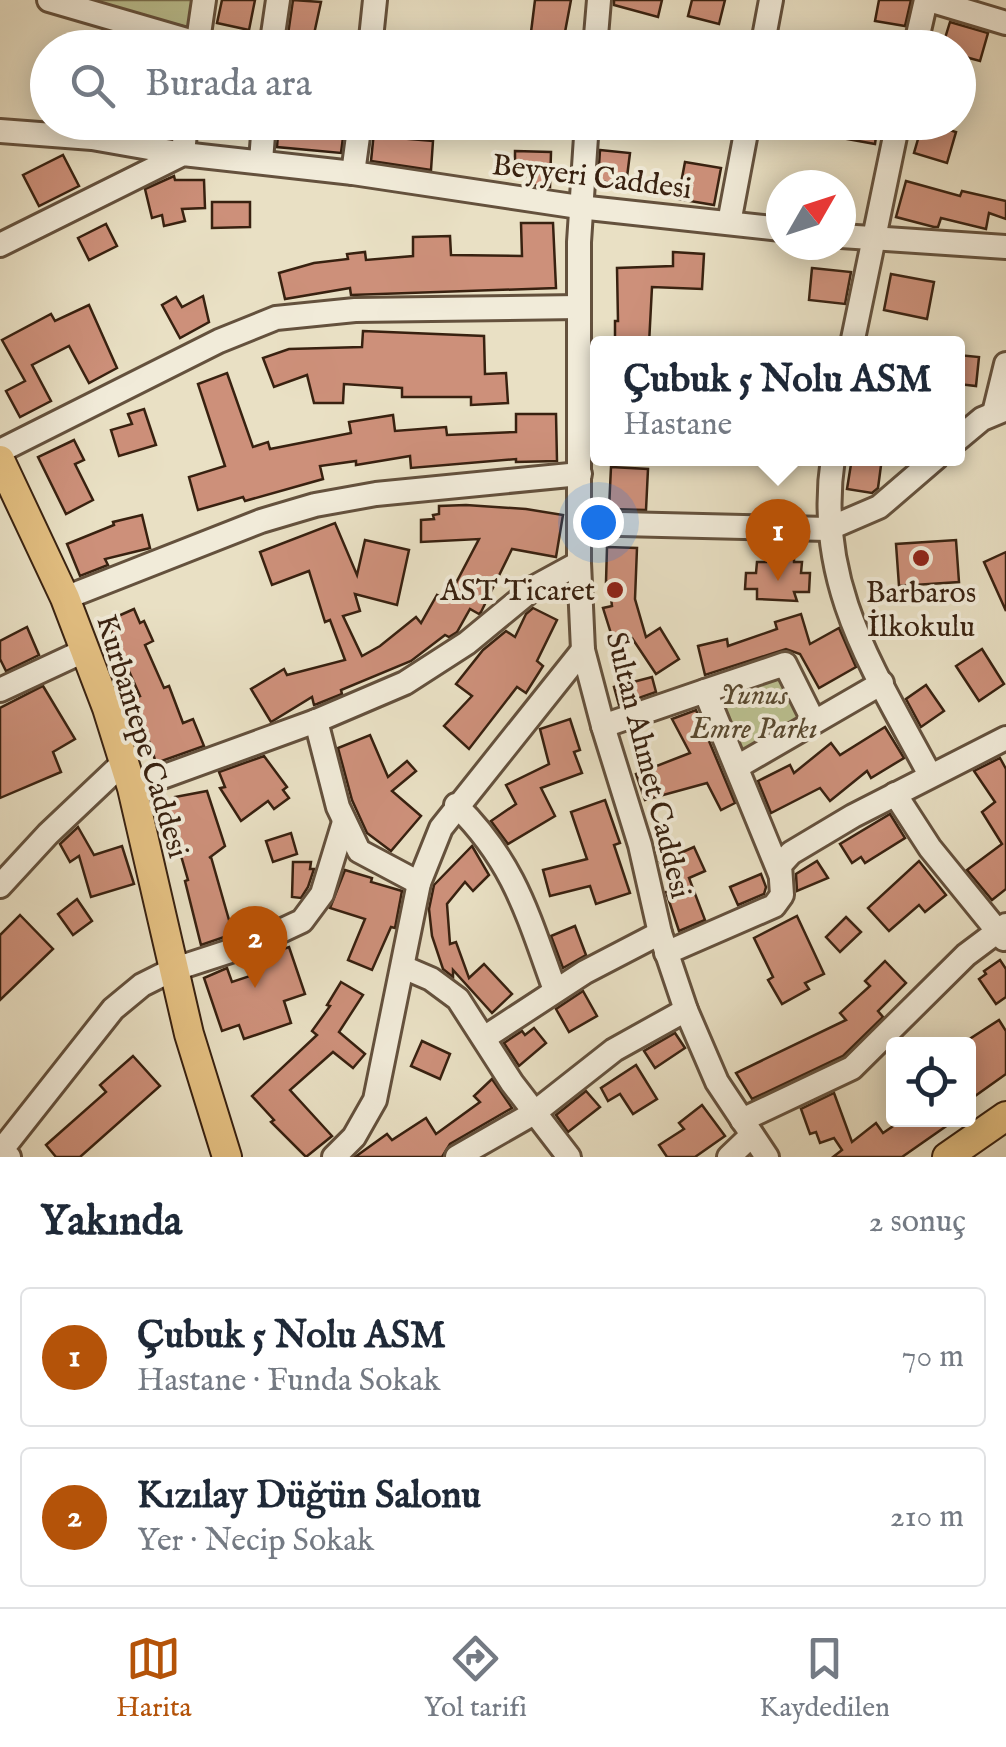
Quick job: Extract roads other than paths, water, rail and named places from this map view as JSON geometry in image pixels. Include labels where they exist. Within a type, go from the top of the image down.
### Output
[{"type":"main road","name":"Kurbantepe Caddesi","points":[[0,460],[65,598],[128,775],[172,970],[228,1157]]},
{"type":"main road","points":[[947,1157],[1006,1116]]},
{"type":"main road","points":[[979,1157],[1006,1139]]},
{"type":"street","points":[[49,0],[146,30]]},
{"type":"street","points":[[199,30],[204,0]]},
{"type":"street","points":[[274,30],[278,0]]},
{"type":"street","points":[[372,30],[375,0]]},
{"type":"street","points":[[596,30],[599,0]]},
{"type":"street","points":[[765,30],[771,0]]},
{"type":"street","points":[[920,30],[927,0],[1006,23]]},
{"type":"street","name":"Beyyeri Caddesi","points":[[0,131],[30,133]]},
{"type":"street","name":"Beyyeri Caddesi","points":[[103,140],[579,208],[766,228]]},
{"type":"street","points":[[0,245],[182,154],[184,140]]},
{"type":"street","points":[[260,162],[262,140]]},
{"type":"street","points":[[352,173],[357,140]]},
{"type":"street","name":"Sultan Ahmet Caddesi","points":[[586,140],[579,208],[579,308],[589,369],[580,474],[583,650],[640,845],[663,943],[686,1010],[718,1082],[767,1157]]},
{"type":"street","points":[[729,224],[745,140]]},
{"type":"street","points":[[854,336],[894,140]]},
{"type":"street","points":[[856,238],[1006,247]]},
{"type":"street","points":[[0,451],[219,341],[292,314],[579,308]]},
{"type":"street","points":[[965,434],[1000,411],[1006,364]]},
{"type":"street","points":[[832,466],[828,529],[843,597],[930,774]]},
{"type":"street","points":[[580,523],[828,529],[879,507],[927,466]]},
{"type":"street","points":[[65,598],[261,522],[316,505],[376,494],[580,474]]},
{"type":"street","points":[[0,886],[48,834],[128,775],[316,721],[404,683],[437,664],[534,587],[580,563]]},
{"type":"street","points":[[0,690],[86,650]]},
{"type":"street","points":[[342,1154],[374,1100],[419,883],[441,828],[583,650]]},
{"type":"street","points":[[603,726],[785,664],[814,722]]},
{"type":"street","points":[[737,768],[882,683]]},
{"type":"street","points":[[704,691],[780,874]]},
{"type":"street","points":[[316,721],[332,789],[359,851],[419,883]]},
{"type":"street","points":[[484,1038],[555,990],[663,943],[774,906],[782,895],[780,866],[791,853],[930,774],[1006,738]]},
{"type":"street","points":[[729,1157],[747,1128],[852,1068],[966,955],[1003,933],[930,848],[895,794]]},
{"type":"street","points":[[456,805],[514,878],[555,990]]},
{"type":"street","points":[[9,1157],[0,1152],[113,1009],[142,985],[302,921],[322,894],[344,822]]},
{"type":"street","points":[[403,967],[447,988],[534,1113],[570,1157]]},
{"type":"street","points":[[457,1157],[534,1113],[614,1050],[686,1010]]},
{"type":"place","name":"Barbaros İlkokulu","points":[[921,558]]},
{"type":"place","name":"Çubuk 5 Nolu ASM","points":[[778,581]]},
{"type":"place","name":"AST Ticaret","points":[[615,590]]},
{"type":"place","name":"Kızılay Düğün Salonu","points":[[255,988]]},
{"type":"park label","name":"Yunus Emre Parkı","points":[[754,711]]}]
